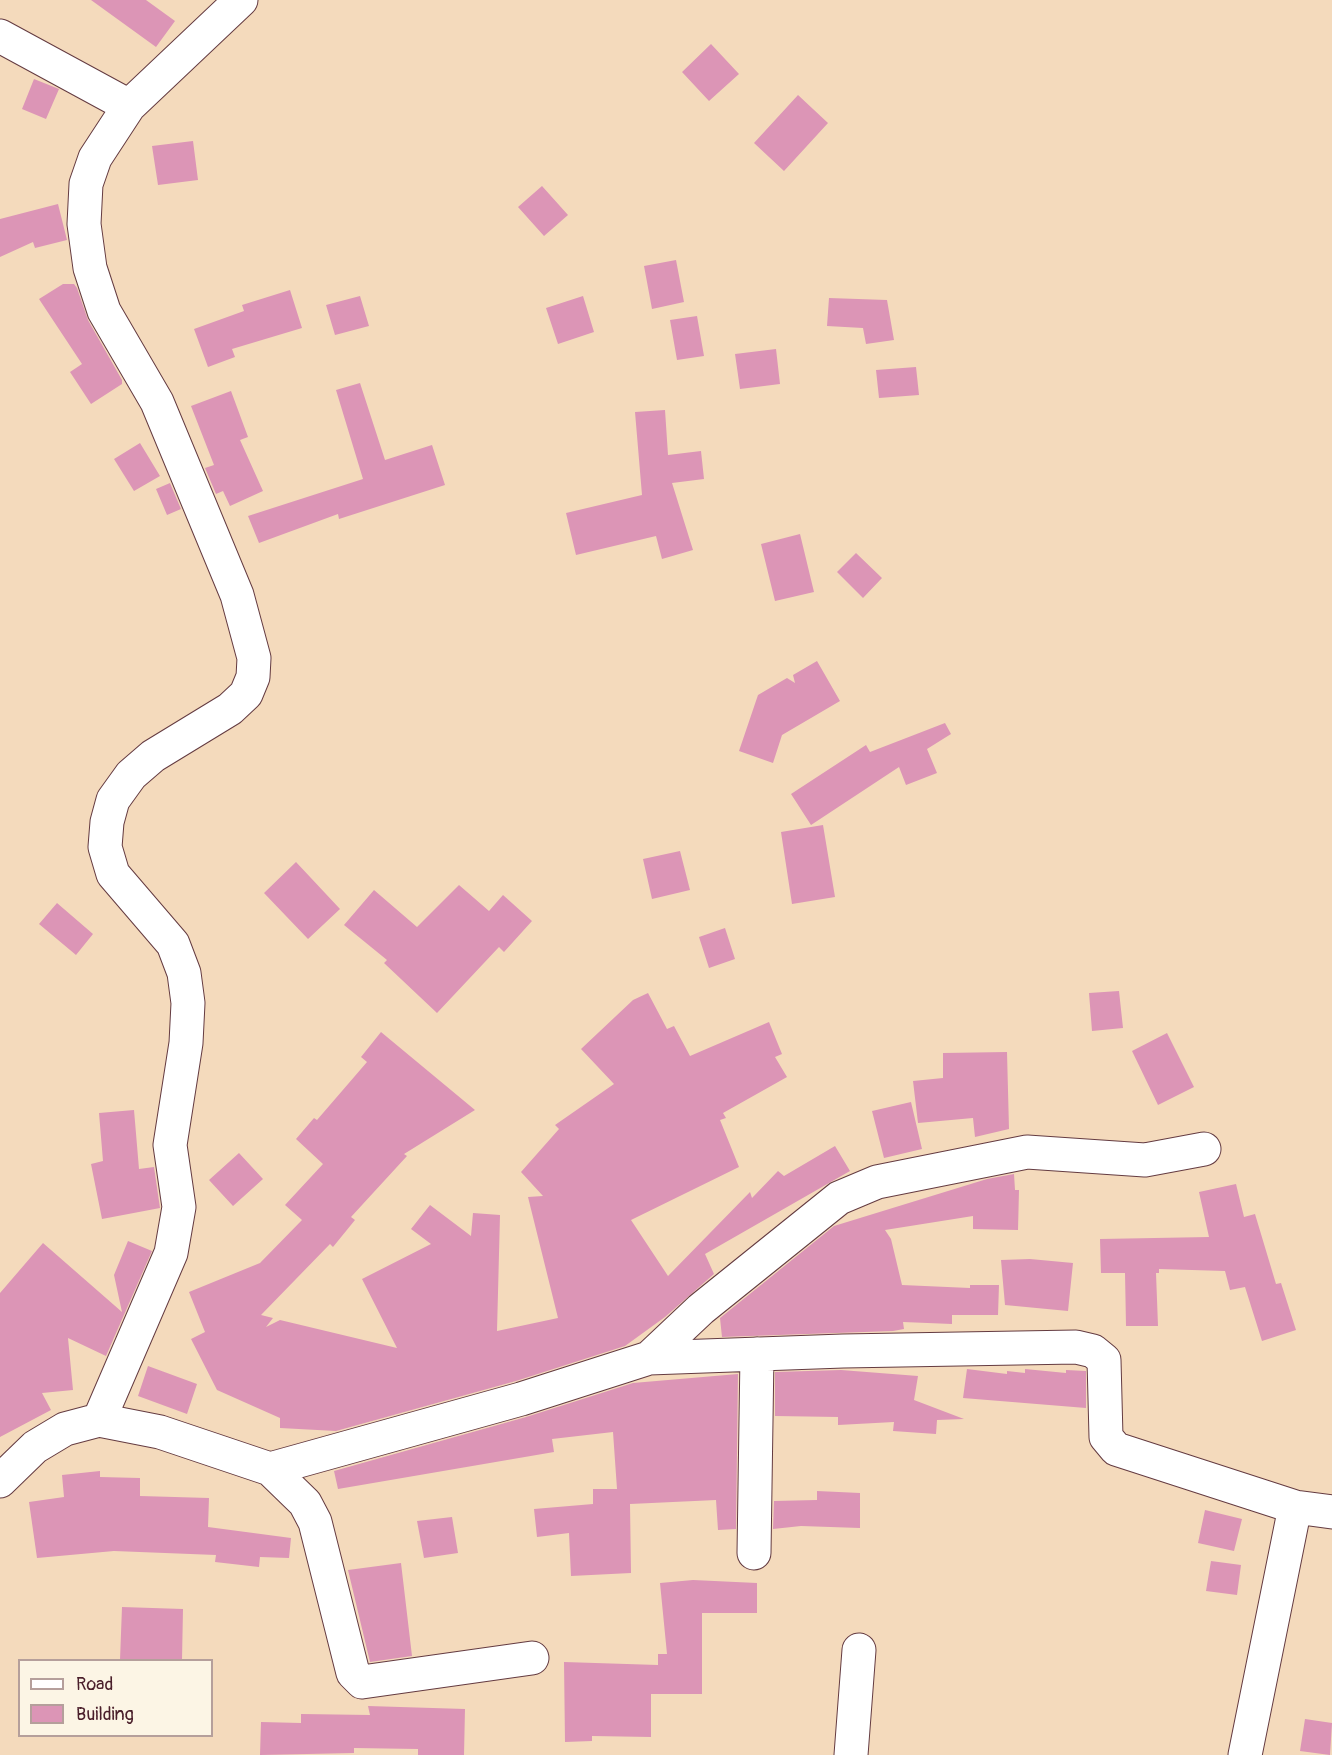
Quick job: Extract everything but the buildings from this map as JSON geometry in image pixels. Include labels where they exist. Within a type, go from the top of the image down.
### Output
[{"type":"street","points":[[99,1420],[171,1253],[179,1207],[170,1145],[186,1043],[188,1003],[184,973],[173,944],[113,874],[105,847],[107,822],[112,800],[131,775],[153,756],[230,709],[246,694],[253,677],[254,658],[237,595],[157,402],[105,311],[90,268],[84,224],[86,184],[95,158],[129,106],[241,0]]},
{"type":"street","points":[[0,36],[129,106]]},
{"type":"street","points":[[650,1358],[701,1309],[839,1198],[877,1182],[1027,1152],[1145,1160],[1204,1149]]},
{"type":"street","points":[[270,1469],[521,1399],[650,1358],[1076,1347],[1093,1351],[1104,1360],[1106,1437],[1116,1449],[1295,1507],[1332,1512]]},
{"type":"street","points":[[754,1553],[757,1354]]},
{"type":"street","points":[[0,1481],[35,1447],[65,1429],[99,1420],[160,1432],[270,1469],[305,1503],[315,1522],[353,1673],[362,1682],[532,1658]]},
{"type":"street","points":[[1245,1755],[1295,1507]]},
{"type":"street","points":[[851,1755],[860,1650]]}]
